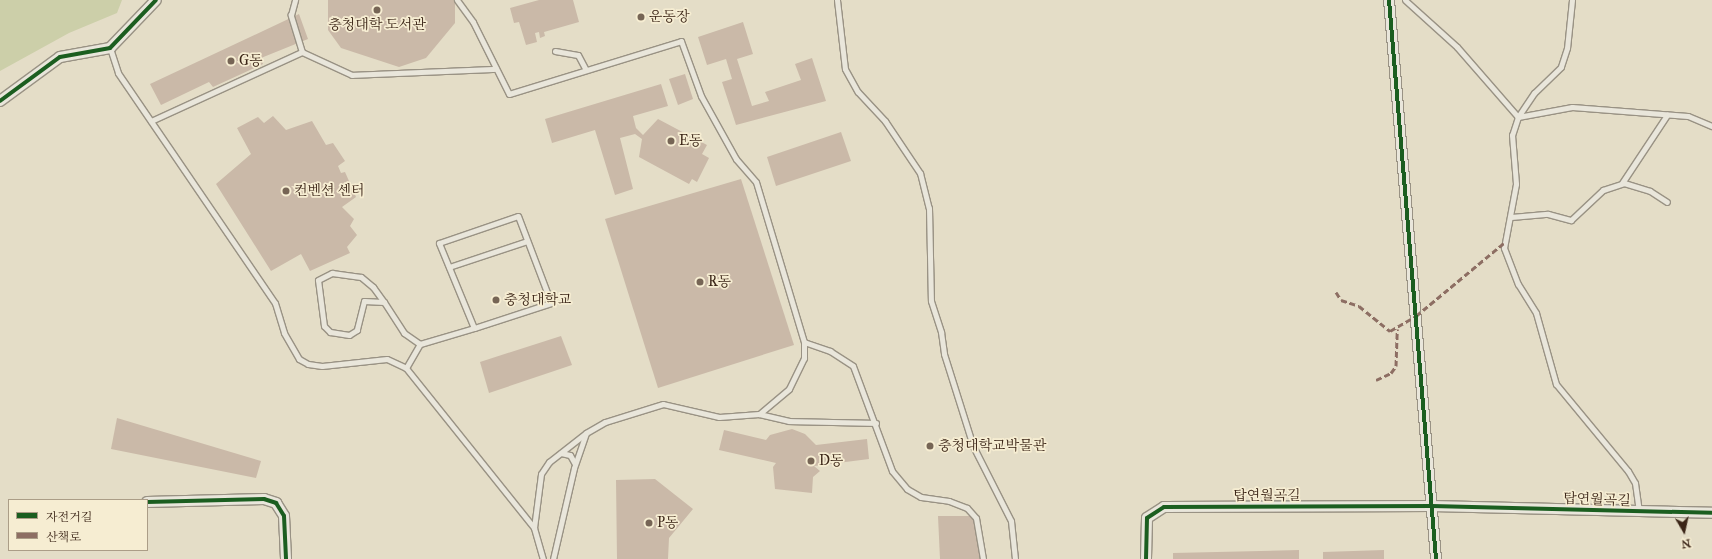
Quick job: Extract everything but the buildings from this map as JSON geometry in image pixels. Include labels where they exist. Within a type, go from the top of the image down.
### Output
[{"type":"street","points":[[0,101],[60,57],[110,48],[156,0]]},
{"type":"street","points":[[1389,0],[1436,559]]},
{"type":"street","points":[[148,502],[264,499],[276,503],[284,516],[286,559]]},
{"type":"street","name":"탑연월곡길","points":[[1146,559],[1147,518],[1164,507],[1432,506],[1712,513]]},
{"type":"lane","points":[[295,0],[291,15],[302,52],[352,75],[496,68]]},
{"type":"lane","points":[[457,0],[473,22],[509,94],[680,41],[701,96],[736,159],[756,182],[804,342],[804,358],[789,389],[759,414]]},
{"type":"lane","points":[[836,0],[845,69],[858,92],[885,121],[920,173],[929,208],[931,301],[941,332],[944,354],[973,446],[1011,521],[1015,559]]},
{"type":"lane","points":[[1405,0],[1457,47],[1518,117]]},
{"type":"lane","points":[[1572,0],[1568,48],[1561,67],[1534,93],[1518,117],[1512,135],[1516,184],[1504,248],[1518,284],[1536,313],[1554,378],[1628,471],[1635,483],[1640,512]]},
{"type":"lane","points":[[110,48],[118,73],[275,303],[284,333],[299,359],[308,364],[322,366],[387,359],[406,368],[534,528],[543,559]]},
{"type":"lane","points":[[555,51],[578,55],[586,70]]},
{"type":"lane","points":[[151,121],[302,52]]},
{"type":"lane","points":[[1518,117],[1572,107],[1688,116],[1712,126]]},
{"type":"lane","points":[[1622,183],[1667,115]]},
{"type":"lane","points":[[1510,217],[1548,214],[1570,220],[1603,190],[1622,183],[1640,187],[1667,202]]},
{"type":"lane","points":[[406,368],[420,344],[474,328],[551,303],[518,216],[439,243],[474,328]]},
{"type":"lane","points":[[449,267],[527,241]]},
{"type":"lane","points":[[384,302],[364,301],[357,330],[349,335],[330,332],[324,326],[318,280],[332,272],[361,277],[373,287],[384,302],[404,333],[420,344]]},
{"type":"lane","points":[[804,342],[830,351],[853,366],[876,423],[892,471],[907,489],[921,497],[949,501],[967,508],[976,518],[983,559]]},
{"type":"lane","points":[[534,528],[541,474],[549,462],[586,433],[605,422],[663,404],[719,417],[759,414],[789,421],[876,423]]},
{"type":"lane","points":[[553,559],[575,464],[586,433]]},
{"type":"lane","points":[[561,453],[570,455],[575,464]]},
{"type":"green space","points":[[0,0],[122,0],[117,13],[69,33],[0,71]]},
{"type":"marked path","points":[[1336,292],[1341,300],[1359,306],[1390,331],[1416,316],[1504,243]]},
{"type":"marked path","points":[[1376,380],[1391,373],[1396,366],[1397,329]]},
{"type":"cycle path","points":[[0,101],[60,57],[110,48],[156,0]]},
{"type":"cycle path","points":[[1389,0],[1436,559]]},
{"type":"cycle path","points":[[148,502],[264,499],[276,503],[284,516],[286,559]]},
{"type":"cycle path","points":[[1146,559],[1147,518],[1164,507],[1432,506],[1712,513]]},
{"type":"place","name":"충청대학 도서관","points":[[377,10]]},
{"type":"place","name":"운동장","points":[[641,17]]},
{"type":"place","name":"G동","points":[[231,61]]},
{"type":"place","name":"E동","points":[[671,141]]},
{"type":"place","name":"컨벤션 센터","points":[[286,191]]},
{"type":"place","name":"R동","points":[[700,282]]},
{"type":"place","name":"충청대학교","points":[[496,300]]},
{"type":"place","name":"충청대학교박물관","points":[[930,446]]},
{"type":"place","name":"D동","points":[[811,461]]},
{"type":"place","name":"P동","points":[[649,523]]}]
